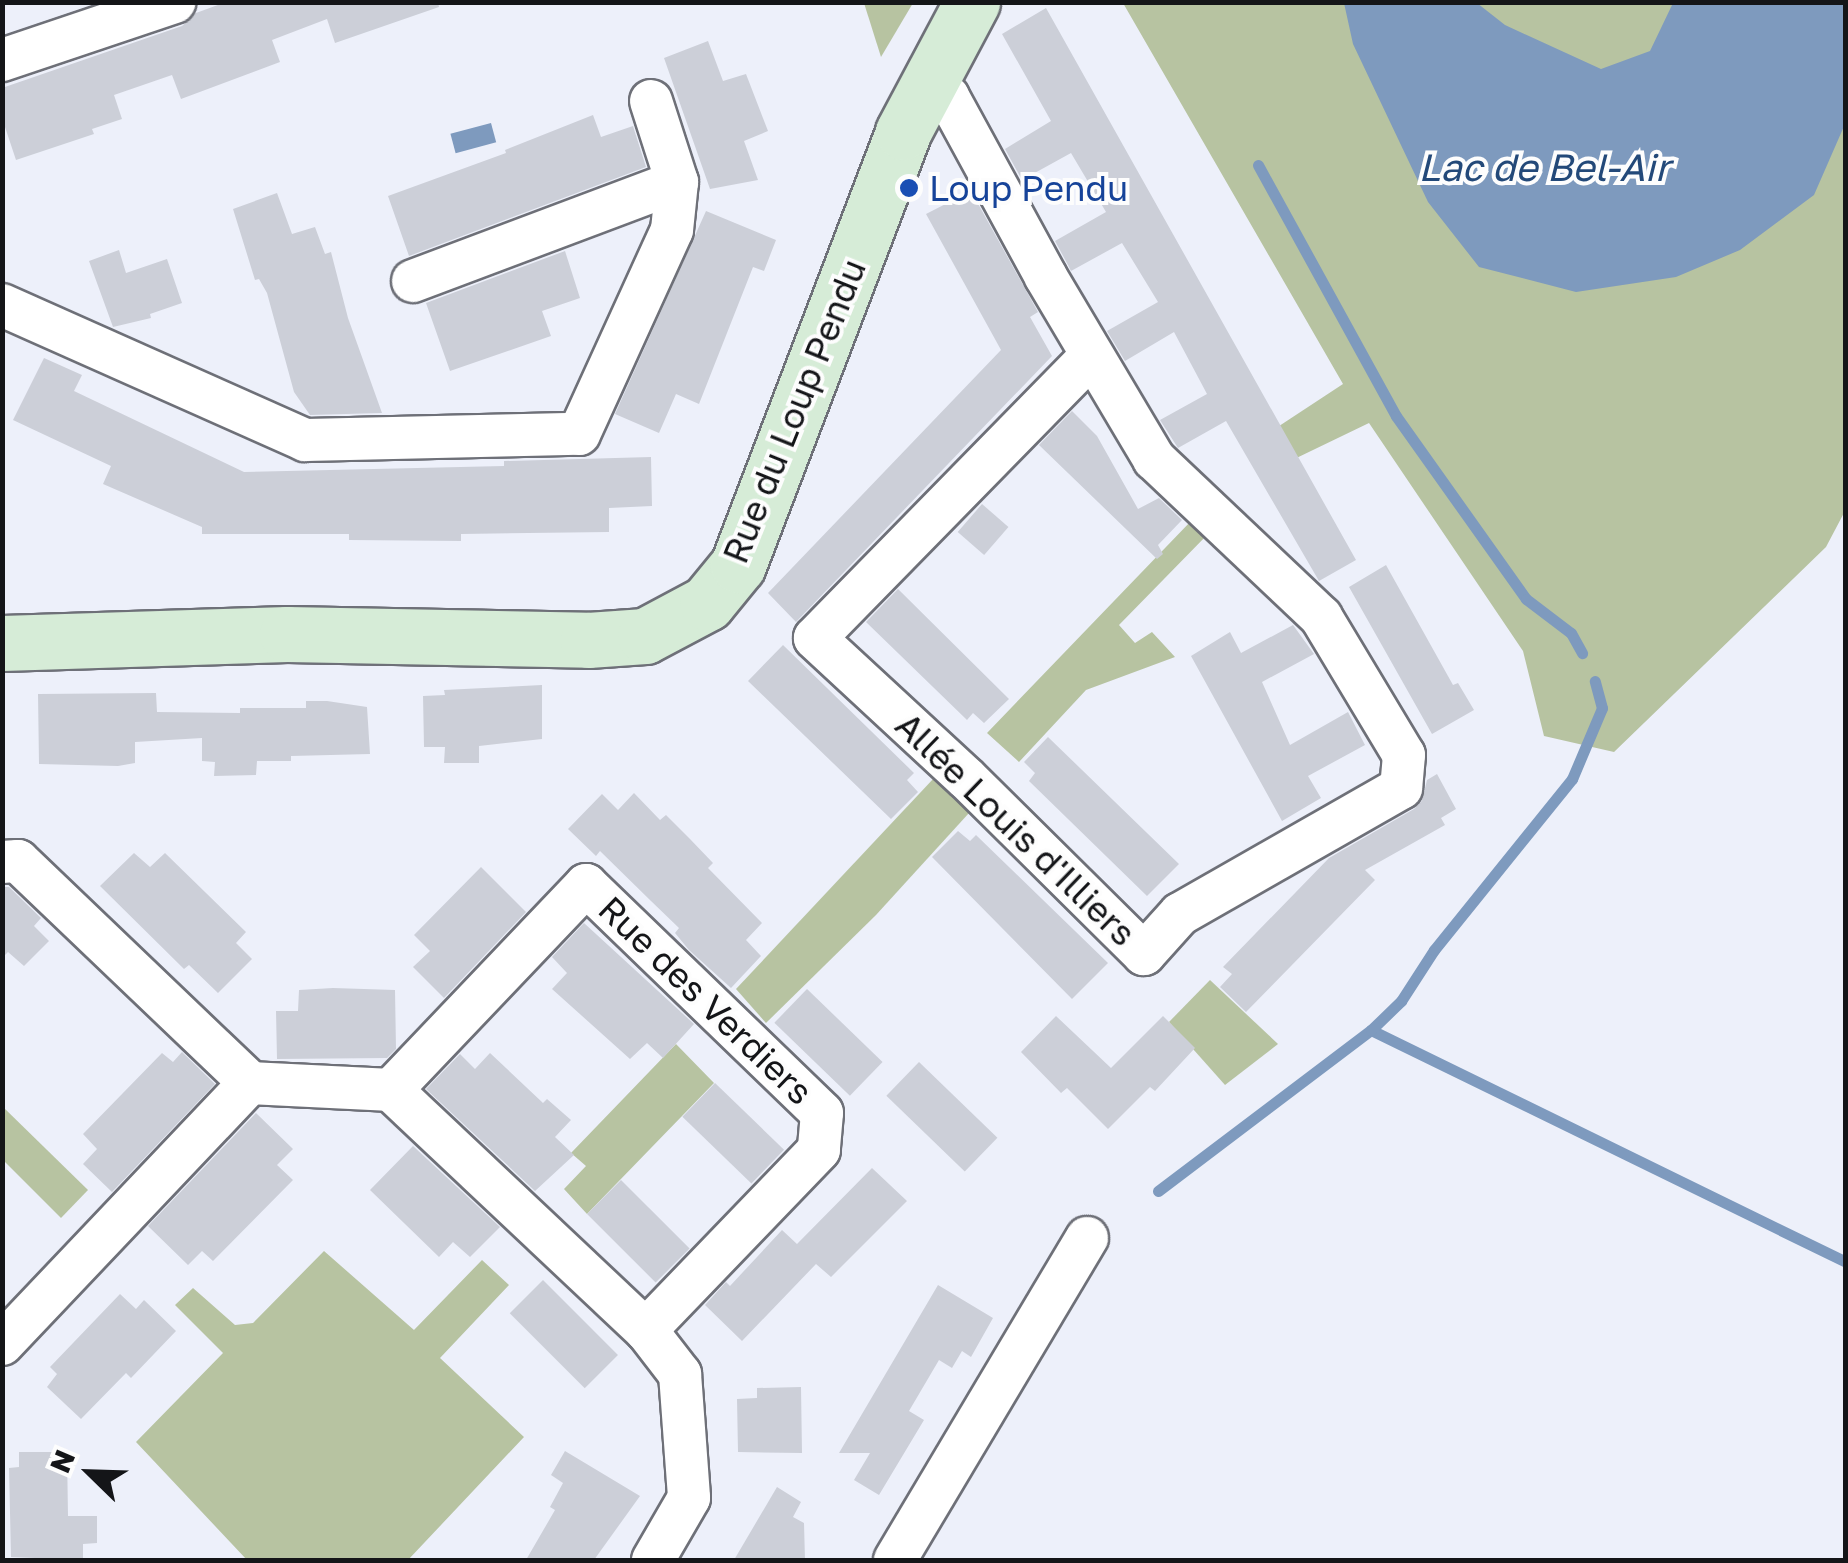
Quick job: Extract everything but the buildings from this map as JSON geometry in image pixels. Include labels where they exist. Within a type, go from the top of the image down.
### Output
[{"type":"street","points":[[2,60],[174,2]]},
{"type":"street","name":"Rue du Loup Pendu","points":[[2,643],[287,634],[588,640],[645,636],[708,604],[738,566],[926,83],[972,2]]},
{"type":"street","name":"Allée Louis d'Illiers","points":[[926,83],[948,97],[1091,356],[1154,460],[1322,617],[1404,755],[1401,788],[1180,914],[1144,954],[966,778],[815,638],[1091,356]]},
{"type":"street","points":[[2,306],[305,440],[580,434],[672,230],[676,182],[652,101]]},
{"type":"street","points":[[412,282],[676,182]]},
{"type":"street","points":[[2,862],[18,861],[250,1083],[391,1090],[646,1330],[680,1374],[689,1498],[652,1560]]},
{"type":"street","name":"Rue des Verdiers","points":[[391,1090],[586,885],[822,1113],[819,1150],[646,1330]]},
{"type":"street","points":[[2,1344],[250,1083]]},
{"type":"street","points":[[895,1560],[1088,1238]]},
{"type":"green space","points":[[864,3],[913,3],[881,57]]},
{"type":"green space","points":[[1123,3],[1845,3],[1845,511],[1826,547],[1614,752],[1544,736],[1523,651],[1369,423],[1259,476],[1244,449],[1343,384]]},
{"type":"green space","points":[[1192,520],[1208,534],[1119,625],[1135,643],[1152,632],[1175,657],[1086,690],[1019,762],[987,733]]},
{"type":"green space","points":[[934,778],[969,813],[876,915],[766,1023],[736,989]]},
{"type":"green space","points":[[1210,980],[1278,1044],[1225,1085],[1169,1022]]},
{"type":"green space","points":[[676,1044],[714,1083],[587,1214],[564,1189],[586,1166],[571,1153]]},
{"type":"green space","points":[[2,1106],[88,1190],[61,1218],[3,1160]]},
{"type":"green space","points":[[324,1251],[414,1330],[482,1260],[509,1285],[440,1358],[524,1437],[408,1560],[247,1560],[136,1442],[223,1353],[175,1305],[193,1288],[235,1325],[253,1323]]},
{"type":"water","name":"Lac de Bel-Air","points":[[1344,3],[1477,3],[1505,25],[1601,69],[1650,51],[1673,3],[1845,3],[1845,124],[1814,195],[1740,250],[1676,277],[1576,292],[1479,267],[1428,202],[1353,44]]},
{"type":"water","points":[[491,123],[496,142],[456,153],[450,134]]},
{"type":"waterway","points":[[1258,165],[1396,416],[1526,599],[1571,633],[1582,653]]},
{"type":"waterway","points":[[1158,1191],[1371,1030],[1401,1001],[1434,950],[1572,779],[1602,708],[1595,681]]},
{"type":"waterway","points":[[1371,1030],[1846,1262]]},
{"type":"place","name":"Loup Pendu","points":[[909,188]]}]
